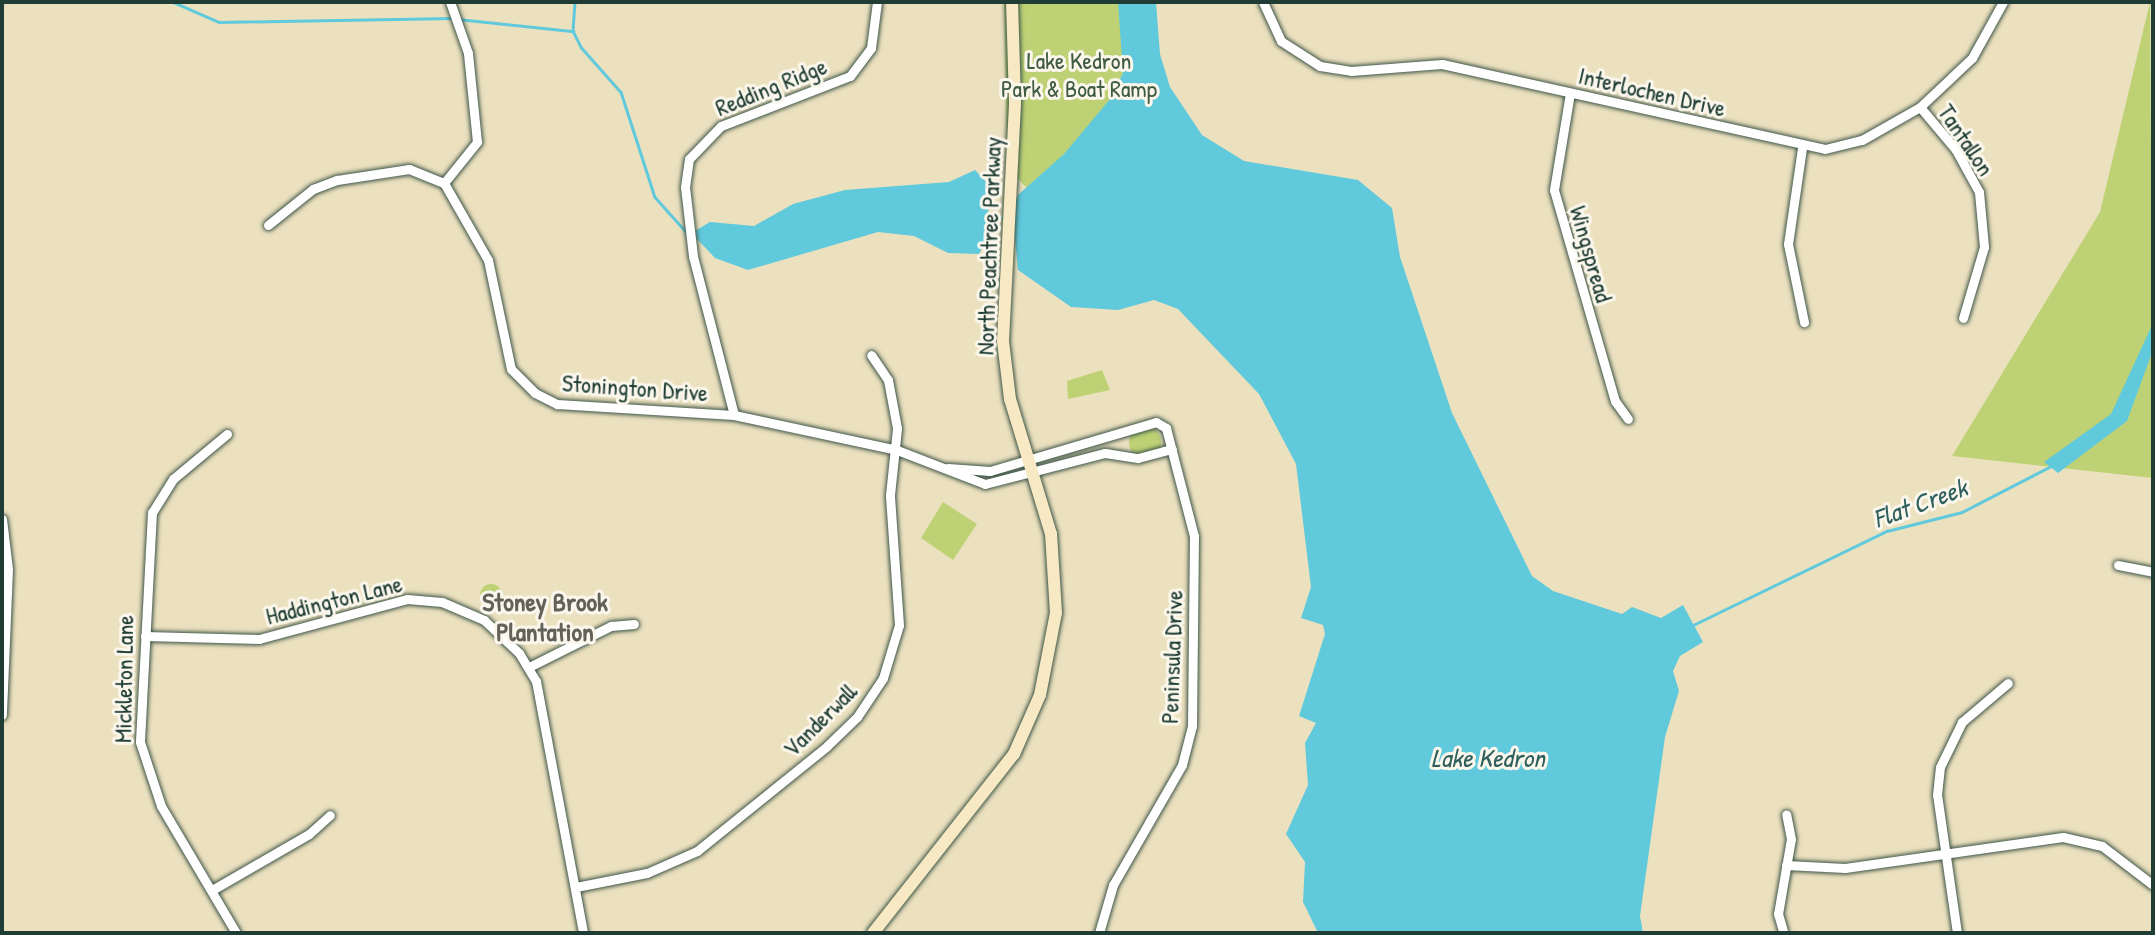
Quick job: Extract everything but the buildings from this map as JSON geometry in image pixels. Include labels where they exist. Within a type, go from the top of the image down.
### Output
[{"type":"street","points":[[268,225],[313,189],[337,180],[409,169],[444,183],[477,142],[459,24],[450,2]]},
{"type":"street","name":"Redding Ridge","points":[[734,415],[691,238],[685,177],[700,143],[721,125],[850,76],[871,48],[877,2]]},
{"type":"street","name":"North Peachtree Parkway","points":[[873,933],[1000,776],[1040,695],[1056,589],[1051,534],[1010,399],[1003,341],[1014,110],[1012,2]]},
{"type":"street","name":"Interlochen Drive","points":[[1263,2],[1281,41],[1320,66],[1351,71],[1442,64],[1802,148],[1850,145],[1920,107],[1972,58],[2003,2]]},
{"type":"street","name":"Wingspread","points":[[1570,93],[1554,190],[1611,388],[1628,419]]},
{"type":"street","name":"Tantallon","points":[[1920,107],[1979,192],[1984,247],[1963,317]]},
{"type":"street","points":[[1802,148],[1788,244],[1804,323]]},
{"type":"street","name":"Stonington Drive","points":[[444,183],[488,260],[506,358],[528,388],[557,404],[734,415],[897,450],[985,484],[1034,475]]},
{"type":"street","name":"Vanderwall","points":[[576,887],[647,873],[697,851],[827,746],[870,701],[899,625],[890,495],[897,450],[896,405],[871,355]]},
{"type":"street","name":"Peninsula Drive","points":[[1029,460],[1156,422],[1166,428],[1194,536],[1192,726],[1182,765],[1113,885],[1099,933]]},
{"type":"street","name":"Mickleton Lane","points":[[227,434],[173,479],[152,512],[145,636],[144,767],[236,933]]},
{"type":"street","points":[[1110,436],[1114,452]]},
{"type":"street","points":[[1034,475],[1114,452],[1138,458],[1172,449]]},
{"type":"street","name":"Stonington Drive","points":[[946,468],[990,471],[1029,460]]},
{"type":"street","points":[[2,519],[8,569],[2,715]]},
{"type":"street","points":[[2118,565],[2153,572]]},
{"type":"street","name":"Haddington Lane","points":[[145,636],[259,639],[392,600],[421,599],[484,620],[529,667]]},
{"type":"street","points":[[583,933],[576,887],[529,667],[611,626],[634,624]]},
{"type":"street","points":[[1957,933],[1937,794],[1946,750],[1970,712],[2008,683]]},
{"type":"street","points":[[1783,931],[1778,914],[1791,839],[1786,814]]},
{"type":"street","points":[[212,890],[309,834],[330,815]]},
{"type":"street","points":[[1786,865],[1831,869],[2074,838],[2116,853],[2153,885]]},
{"type":"green space","name":"Lake Kedron Park & Boat Ramp","points":[[1004,2],[1144,2],[1159,71],[1038,199],[1007,168]]},
{"type":"green space","name":"Flat Creek","points":[[2150,2],[2153,478],[1952,456],[2100,212]]},
{"type":"green space","points":[[1102,370],[1110,390],[1068,399],[1067,381]]},
{"type":"green space","points":[[1145,426],[1156,431],[1161,442],[1156,453],[1145,458],[1134,453],[1129,442],[1134,431]]},
{"type":"green space","points":[[943,502],[977,524],[953,560],[921,538]]},
{"type":"green space","points":[[491,584],[499,587],[502,595],[499,603],[491,606],[483,603],[480,595],[483,587]]},
{"type":"water","name":"Lake Kedron","points":[[1118,2],[1156,2],[1160,54],[1170,87],[1202,135],[1244,161],[1358,180],[1392,208],[1400,257],[1452,413],[1532,576],[1553,591],[1622,614],[1632,607],[1661,618],[1683,605],[1703,642],[1680,656],[1673,671],[1679,691],[1665,737],[1640,916],[1643,933],[1318,933],[1303,902],[1305,862],[1286,834],[1308,785],[1305,743],[1316,723],[1299,716],[1325,634],[1323,625],[1301,618],[1311,587],[1296,464],[1259,394],[1178,309],[1154,300],[1118,310],[1071,307],[1018,270],[1012,207],[1019,194],[1064,154],[1110,99],[1123,73]]},
{"type":"water","points":[[975,170],[990,186],[986,242],[979,254],[948,253],[914,236],[878,232],[748,270],[715,258],[696,238],[695,231],[710,222],[754,226],[793,204],[845,190],[949,182]]},
{"type":"water","points":[[2153,323],[2153,350],[2127,421],[2058,473],[2044,462],[2111,414]]},
{"type":"waterway","points":[[173,2],[219,22],[452,18]]},
{"type":"waterway","points":[[575,2],[573,31],[581,47],[621,92],[655,197],[689,235]]},
{"type":"waterway","points":[[458,19],[573,31]]},
{"type":"waterway","points":[[987,215],[1001,218]]},
{"type":"waterway","name":"Flat Creek","points":[[1693,625],[1887,531],[1962,512],[2053,465]]},
{"type":"district","name":"Stoney Brook Plantation","points":[[545,617]]}]
